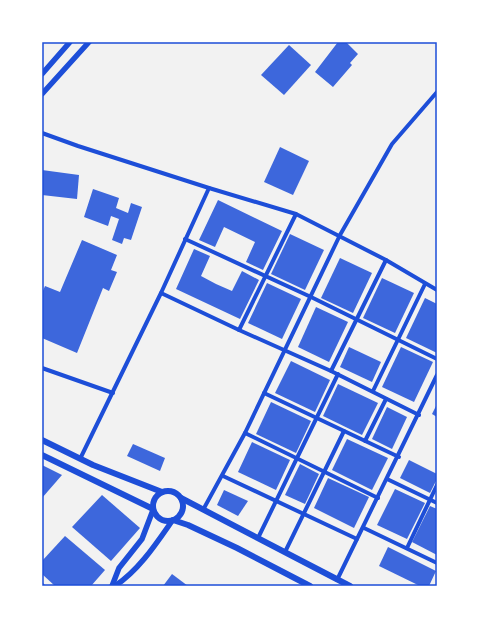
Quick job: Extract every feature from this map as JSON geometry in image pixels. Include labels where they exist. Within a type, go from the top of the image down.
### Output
[{"type":"main road","points":[[42,440],[80,459],[162,492],[171,491],[203,510],[350,586]]},
{"type":"main road","points":[[42,455],[153,509]]},
{"type":"main road","points":[[162,492],[154,501],[153,509],[155,514],[162,520],[172,520],[188,525],[237,548],[310,586]]},
{"type":"main road","points":[[172,520],[182,511],[181,498]]},
{"type":"street","points":[[42,74],[70,42]]},
{"type":"street","points":[[42,94],[89,42]]},
{"type":"street","points":[[203,510],[224,476],[340,235],[392,144],[437,92]]},
{"type":"street","points":[[42,133],[208,188],[296,214],[340,235],[437,290]]},
{"type":"street","points":[[80,459],[113,393],[208,188]]},
{"type":"street","points":[[239,330],[266,278],[296,214]]},
{"type":"street","points":[[185,239],[266,278],[311,297],[355,320],[437,359]]},
{"type":"street","points":[[331,371],[386,260]]},
{"type":"street","points":[[373,391],[425,284]]},
{"type":"street","points":[[160,293],[338,374],[419,415]]},
{"type":"street","points":[[42,368],[113,393]]},
{"type":"street","points":[[258,538],[318,418],[338,374]]},
{"type":"street","points":[[337,580],[435,385],[437,375]]},
{"type":"street","points":[[264,393],[399,457]]},
{"type":"street","points":[[365,441],[386,399]]},
{"type":"street","points":[[285,552],[305,514],[344,431]]},
{"type":"street","points":[[245,433],[378,498]]},
{"type":"street","points":[[224,476],[357,539]]},
{"type":"street","points":[[387,479],[437,503]]},
{"type":"street","points":[[407,548],[437,485]]},
{"type":"street","points":[[112,586],[118,568],[142,539],[153,509]]},
{"type":"street","points":[[115,586],[125,579],[139,564],[156,544],[172,520]]},
{"type":"street","points":[[364,528],[437,563]]},
{"type":"building","points":[[338,42],[346,42],[358,54],[350,63],[352,65],[333,87],[315,72]]},
{"type":"building","points":[[289,45],[311,65],[284,95],[261,75]]},
{"type":"building","points":[[280,147],[309,161],[293,195],[264,182]]},
{"type":"building","points":[[42,170],[79,175],[77,199],[42,195]]},
{"type":"building","points":[[93,189],[119,198],[116,208],[128,213],[131,203],[142,207],[131,240],[124,238],[122,244],[112,240],[119,219],[111,216],[108,226],[84,217]]},
{"type":"building","points":[[218,200],[282,231],[263,270],[246,262],[255,242],[224,227],[215,247],[199,240]]},
{"type":"building","points":[[290,234],[324,250],[305,290],[271,274]]},
{"type":"building","points":[[82,240],[117,255],[111,270],[117,272],[109,291],[103,288],[77,353],[42,338],[42,293],[45,286],[60,292]]},
{"type":"building","points":[[194,249],[210,256],[201,276],[216,284],[232,291],[242,271],[259,280],[240,319],[176,289]]},
{"type":"building","points":[[340,258],[372,273],[353,313],[321,298]]},
{"type":"building","points":[[382,278],[414,293],[395,333],[363,318]]},
{"type":"building","points":[[267,283],[301,299],[282,339],[248,323]]},
{"type":"building","points":[[425,298],[437,304],[437,353],[406,338]]},
{"type":"building","points":[[316,307],[348,322],[329,362],[298,347]]},
{"type":"building","points":[[349,347],[381,362],[372,382],[340,367]]},
{"type":"building","points":[[401,347],[433,362],[414,402],[382,387]]},
{"type":"building","points":[[291,361],[330,380],[315,412],[275,393]]},
{"type":"building","points":[[338,384],[378,403],[362,435],[323,416]]},
{"type":"building","points":[[271,402],[311,421],[296,453],[256,434]]},
{"type":"building","points":[[437,404],[437,417],[432,414]]},
{"type":"building","points":[[387,407],[407,417],[392,449],[372,439]]},
{"type":"building","points":[[347,439],[388,458],[372,490],[332,470]]},
{"type":"building","points":[[252,442],[290,460],[276,490],[238,472]]},
{"type":"building","points":[[133,444],[165,458],[160,471],[127,456]]},
{"type":"building","points":[[409,460],[437,474],[437,479],[430,493],[400,478]]},
{"type":"building","points":[[300,464],[319,474],[305,504],[285,495]]},
{"type":"building","points":[[42,465],[62,475],[42,498]]},
{"type":"building","points":[[328,478],[369,497],[354,528],[314,508]]},
{"type":"building","points":[[395,489],[425,503],[407,539],[377,525]]},
{"type":"building","points":[[224,490],[248,501],[238,516],[217,505]]},
{"type":"building","points":[[102,495],[140,528],[111,561],[72,527]]},
{"type":"building","points":[[430,506],[437,509],[437,555],[412,542]]},
{"type":"building","points":[[65,536],[105,570],[91,586],[55,586],[42,574],[42,561]]},
{"type":"building","points":[[388,547],[436,571],[429,586],[420,586],[379,566]]},
{"type":"building","points":[[172,574],[188,586],[163,586]]}]
